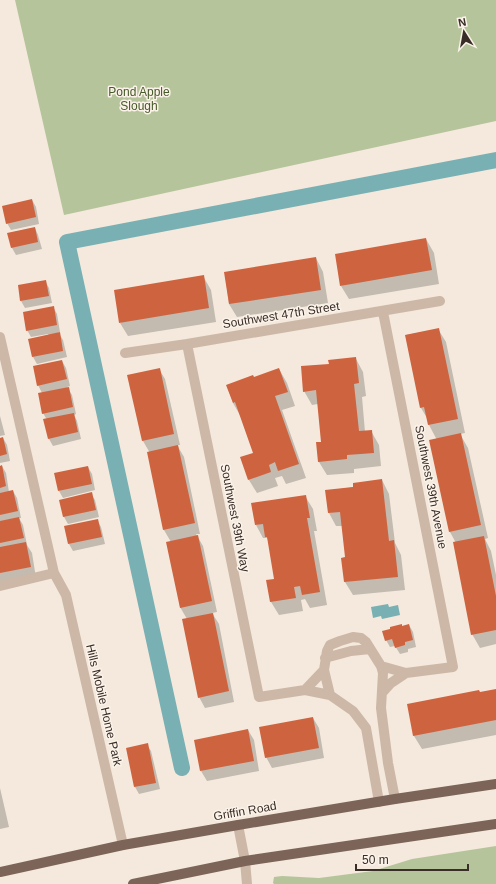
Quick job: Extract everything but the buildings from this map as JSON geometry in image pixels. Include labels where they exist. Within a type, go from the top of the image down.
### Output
[{"type":"main road","name":"Griffin Road","points":[[0,872],[123,845],[396,799],[496,784]]},
{"type":"main road","points":[[133,884],[245,861],[496,824]]},
{"type":"street","name":"Southwest 47th Street","points":[[125,353],[383,312],[440,301]]},
{"type":"street","name":"Southwest 39th Avenue","points":[[383,312],[453,667],[406,674]]},
{"type":"street","name":"Hills Mobile Home Park","points":[[0,337],[54,573],[66,595],[123,845]]},
{"type":"street","name":"Southwest 39th Way","points":[[187,344],[259,697],[305,690]]},
{"type":"street","points":[[0,586],[54,573]]},
{"type":"street","points":[[330,695],[324,670],[325,658],[330,645],[353,637],[361,638],[366,642],[382,666],[381,708],[388,763],[396,799]]},
{"type":"street","points":[[382,666],[406,674]]},
{"type":"street","points":[[305,690],[324,670]]},
{"type":"street","points":[[382,693],[391,682],[406,674]]},
{"type":"street","points":[[305,690],[330,695],[353,710],[366,728],[379,802]]},
{"type":"street","points":[[238,825],[245,861],[247,884]]},
{"type":"green space","name":"Pond Apple Slough","points":[[15,0],[496,0],[496,121],[64,215]]},
{"type":"green space","points":[[496,846],[496,884],[273,883],[274,877],[319,878],[373,871],[412,859]]},
{"type":"water","points":[[388,604],[389,607],[398,605],[400,615],[382,619],[381,616],[373,618],[371,607]]},
{"type":"waterway","points":[[182,768],[67,242],[496,160]]}]
